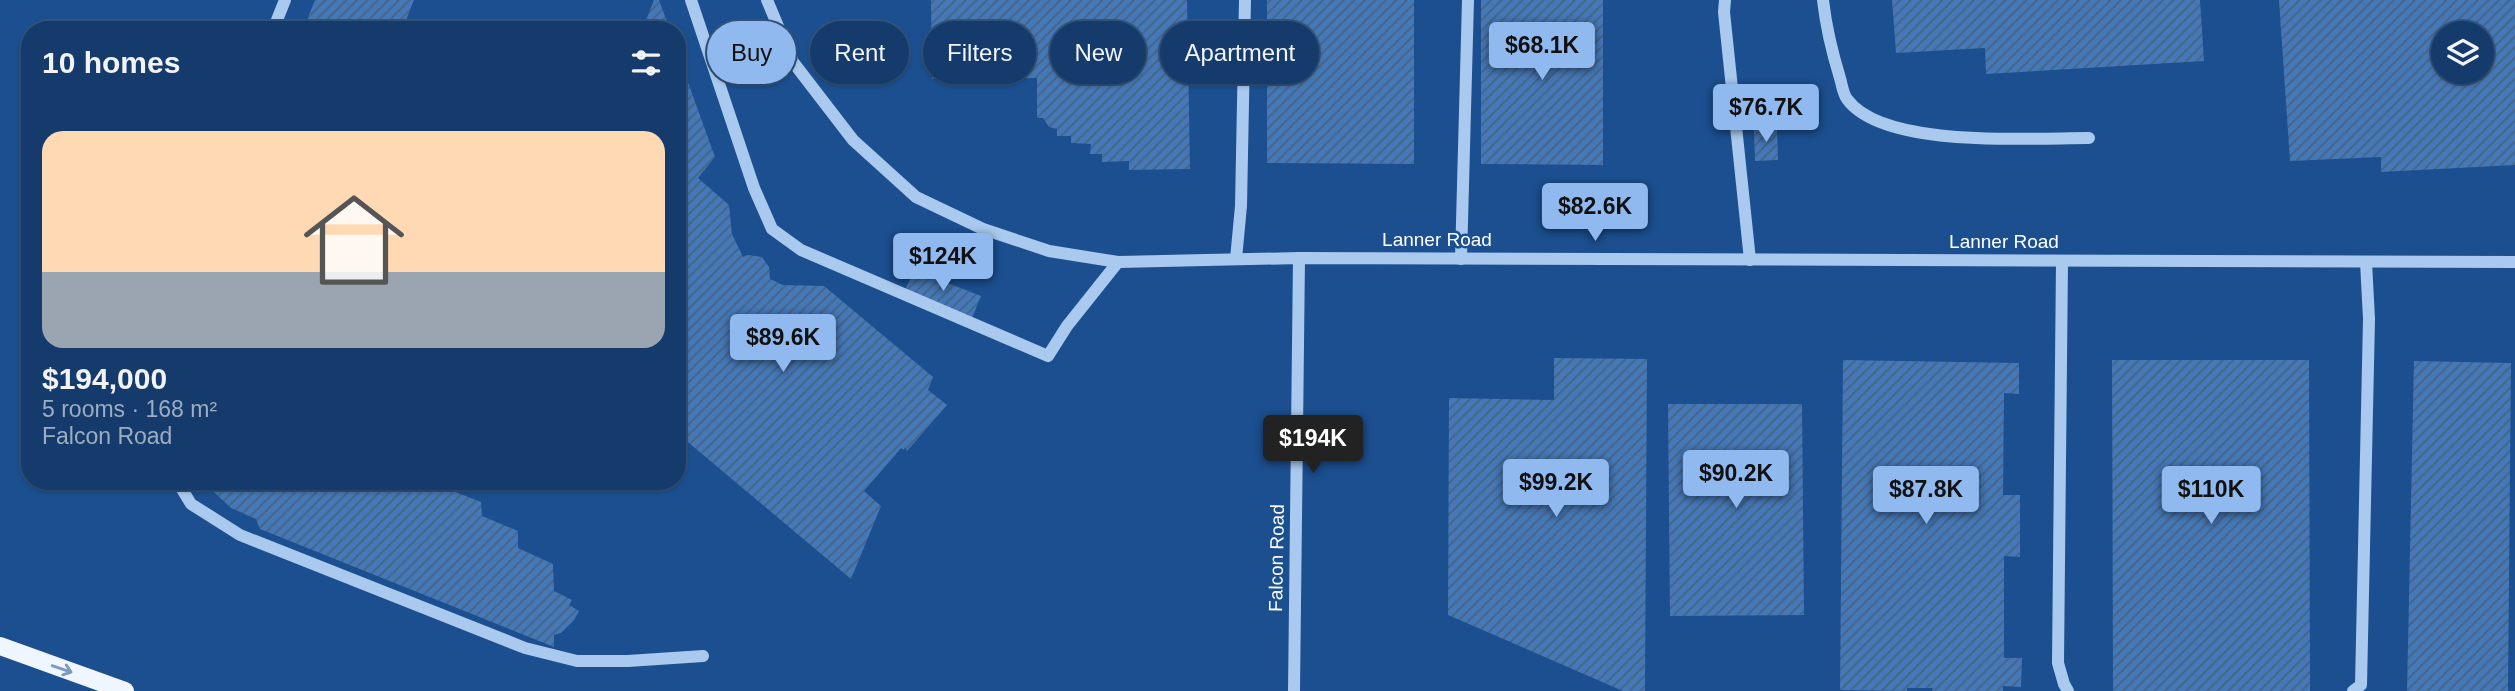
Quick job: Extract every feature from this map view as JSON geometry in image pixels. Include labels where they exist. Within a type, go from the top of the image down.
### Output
[{"type":"main road","points":[[0,646],[125,691]]},
{"type":"street","points":[[277,21],[285,0]]},
{"type":"street","points":[[691,0],[754,188],[772,229],[802,250],[1048,356],[1118,262]]},
{"type":"street","name":"Lanner Road","points":[[767,0],[793,62],[853,140],[916,197],[983,229],[1049,251],[1118,262],[1299,258],[2515,262]]},
{"type":"street","points":[[1236,259],[1241,206],[1245,0]]},
{"type":"street","points":[[1461,259],[1468,0]]},
{"type":"street","points":[[1725,0],[1724,12],[1750,260]]},
{"type":"street","points":[[1823,0],[1827,37],[1846,98],[1866,116],[1910,131],[1945,137],[2090,138]]},
{"type":"street","name":"Falcon Road","points":[[1294,691],[1299,258]]},
{"type":"street","points":[[2062,261],[2058,663],[2066,688]]},
{"type":"street","points":[[2357,688],[2369,319],[2367,262]]},
{"type":"street","points":[[182,490],[191,504],[240,535],[525,649],[577,662],[703,656]]},
{"type":"building","points":[[315,0],[414,0],[406,21],[307,21]]},
{"type":"building","points":[[654,0],[659,0],[667,21],[646,21]]},
{"type":"building","points":[[931,0],[1187,0],[1187,21],[1160,21],[1160,84],[1188,84],[1190,169],[1129,170],[1129,161],[1102,162],[1102,154],[1090,154],[1091,144],[1071,143],[1071,136],[1057,136],[1057,129],[1049,127],[1043,118],[1037,118],[1036,21],[931,21]]},
{"type":"building","points":[[1267,0],[1414,0],[1414,164],[1267,163],[1267,84],[1319,84],[1319,21],[1267,21]]},
{"type":"building","points":[[1481,0],[1603,0],[1603,165],[1481,164]]},
{"type":"building","points":[[1892,0],[2200,0],[2204,61],[1986,74],[1985,48],[1896,53]]},
{"type":"building","points":[[2279,0],[2515,0],[2515,165],[2381,172],[2381,157],[2290,161]]},
{"type":"building","points":[[686,77],[715,157],[698,178],[729,205],[732,234],[743,257],[762,257],[769,267],[770,279],[783,285],[824,286],[933,377],[928,390],[947,405],[907,451],[905,447],[904,450],[901,448],[864,491],[881,506],[851,579],[686,441]]},
{"type":"building","points":[[1754,128],[1777,128],[1778,160],[1755,161]]},
{"type":"building","points":[[916,267],[928,272],[927,275],[981,296],[972,318],[905,290]]},
{"type":"building","points":[[1554,358],[1647,359],[1645,691],[1623,691],[1448,615],[1449,398],[1554,400]]},
{"type":"building","points":[[1843,360],[2019,363],[2019,394],[2004,393],[2003,495],[2020,495],[2020,557],[2004,556],[2004,658],[2022,658],[2021,687],[2003,686],[2003,691],[1932,691],[1933,688],[1907,688],[1907,691],[1840,690]]},
{"type":"building","points":[[2112,360],[2309,360],[2310,691],[2113,691]]},
{"type":"building","points":[[2414,361],[2511,363],[2508,691],[2407,691]]},
{"type":"building","points":[[1668,404],[1802,404],[1804,615],[1670,616]]},
{"type":"building","points":[[212,490],[450,490],[481,502],[482,516],[518,531],[518,548],[553,564],[554,591],[572,600],[569,605],[579,611],[561,633],[554,635],[554,647],[260,529],[256,519],[231,508]]}]
